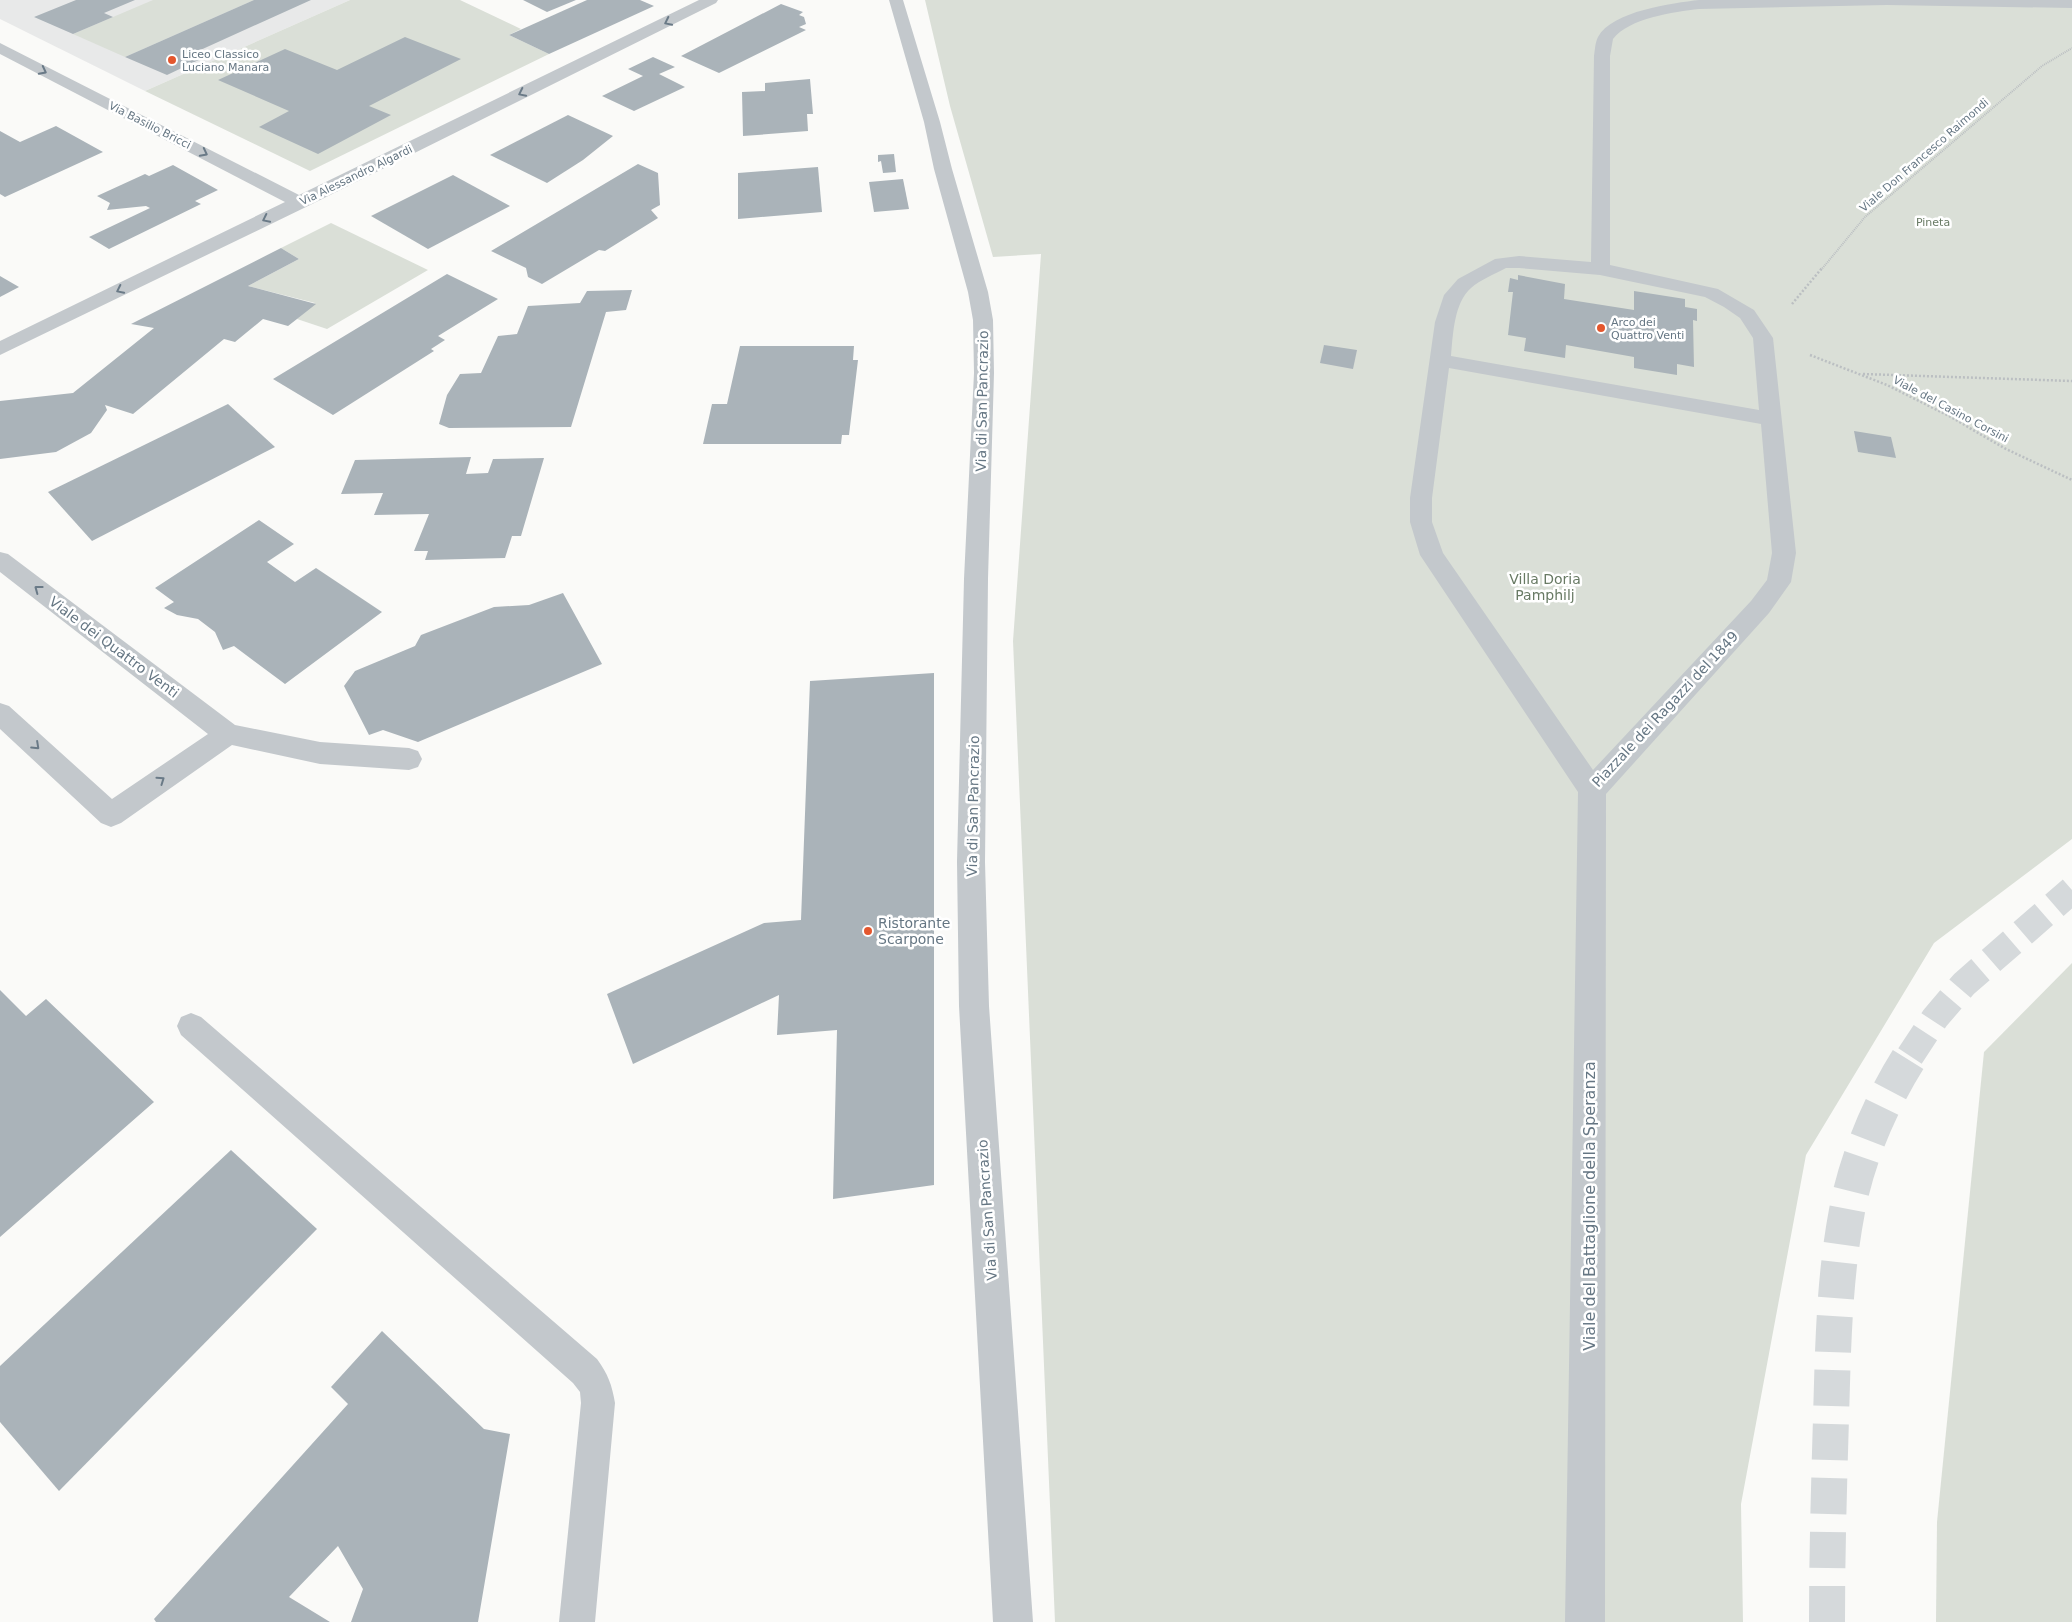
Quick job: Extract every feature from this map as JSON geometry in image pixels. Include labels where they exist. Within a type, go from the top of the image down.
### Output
[{"type":"street","name":"Via Alessandro Algardi","points":[[0,349],[712,0]]},
{"type":"street","name":"Via di San Pancrazio","points":[[896,0],[932,122],[943,169],[978,292],[983,320],[984,373],[976,578],[972,842],[974,1006],[1013,1622]]},
{"type":"street","points":[[1600,269],[1602,56],[1607,35],[1620,26],[1657,11],[1697,6],[1816,1],[2003,1],[2072,4]]},
{"type":"street","name":"Via Basilio Bricci","points":[[0,48],[300,203]]},
{"type":"street","name":"Piazzale dei Ragazzi del 1849","points":[[1519,262],[1600,269],[1711,293],[1747,314],[1763,338],[1784,553],[1779,582],[1760,607],[1592,790],[1432,555],[1421,522],[1421,498],[1439,360],[1445,322],[1454,295],[1465,283],[1483,272],[1502,264],[1519,262]]},
{"type":"street","points":[[1439,360],[1772,419]]},
{"type":"street","name":"Viale dei Quattro Venti","points":[[0,560],[228,734],[320,753],[409,758]]},
{"type":"street","points":[[0,713],[111,815],[228,734]]},
{"type":"street","name":"Viale del Battaglione della Speranza","points":[[1585,1622],[1592,790]]},
{"type":"lane","points":[[191,1026],[585,1371],[596,1386],[598,1403],[577,1622]]},
{"type":"path","name":"Viale Don Francesco Raimondi","points":[[1763,338],[1865,218],[2042,66],[2072,48]]},
{"type":"path","name":"Viale del Casino Corsini","points":[[1763,338],[1896,389],[1949,416],[2006,449],[2072,480]]},
{"type":"path","points":[[1860,374],[2072,381]]},
{"type":"shaded area","points":[[0,0],[350,0],[145,91],[0,19]]},
{"type":"green space","points":[[153,0],[254,0],[125,57],[73,34]]},
{"type":"green space","points":[[350,0],[460,0],[521,29],[509,35],[549,54],[310,171],[145,91]]},
{"type":"green space","name":"Villa Doria Pamphilj","points":[[925,0],[2072,0],[2072,839],[1934,943],[1806,1155],[1741,1504],[1743,1622],[1055,1622],[1013,641],[1041,254],[993,257],[950,106]]},
{"type":"green space","points":[[331,223],[428,270],[327,329],[297,319],[315,303],[248,286],[299,259],[281,248]]},
{"type":"green space","points":[[2072,963],[2072,1622],[1936,1622],[1937,1522],[1984,1052]]},
{"type":"building","points":[[76,0],[135,0],[104,13],[113,17],[73,34],[34,17]]},
{"type":"building","points":[[254,0],[311,0],[196,52],[207,56],[167,75],[125,57]]},
{"type":"building","points":[[523,0],[576,0],[547,12]]},
{"type":"building","points":[[587,0],[640,0],[654,6],[549,54],[509,35]]},
{"type":"building","points":[[781,4],[803,12],[799,15],[804,17],[806,24],[799,27],[806,30],[719,73],[681,56]]},
{"type":"building","points":[[405,37],[461,59],[369,106],[391,115],[318,154],[259,127],[289,111],[218,80],[285,49],[337,70]]},
{"type":"building","points":[[653,57],[675,67],[659,74],[685,87],[634,111],[602,96],[643,76],[628,69]]},
{"type":"building","points":[[810,79],[813,114],[807,114],[808,131],[743,136],[742,92],[765,91],[765,83]]},
{"type":"building","points":[[568,115],[613,136],[583,160],[547,183],[490,155]]},
{"type":"building","points":[[56,126],[103,152],[5,197],[0,194],[0,131],[20,142]]},
{"type":"building","points":[[894,154],[896,172],[883,173],[881,161],[878,162],[878,155]]},
{"type":"building","points":[[638,164],[658,173],[660,205],[651,210],[658,218],[605,251],[599,250],[542,284],[528,277],[526,268],[491,251]]},
{"type":"building","points":[[173,165],[218,190],[195,201],[201,204],[109,249],[89,237],[150,208],[146,206],[107,210],[110,203],[97,196],[145,174],[149,176]]},
{"type":"building","points":[[818,167],[822,212],[738,219],[738,173]]},
{"type":"building","points":[[453,175],[510,206],[428,249],[371,216]]},
{"type":"building","points":[[903,179],[909,209],[874,212],[869,182]]},
{"type":"building","points":[[281,248],[299,259],[248,286],[316,304],[288,326],[263,319],[235,342],[224,339],[133,414],[105,405],[107,410],[91,433],[56,452],[0,459],[0,401],[73,393],[154,328],[131,324]]},
{"type":"building","points":[[447,274],[498,299],[438,336],[445,340],[431,349],[434,351],[333,415],[273,379]]},
{"type":"building","name":"Arco dei Quattro Venti","points":[[1518,275],[1565,284],[1564,299],[1634,310],[1634,291],[1685,299],[1685,307],[1697,309],[1697,321],[1693,320],[1694,367],[1677,364],[1677,375],[1634,368],[1634,357],[1566,345],[1565,358],[1524,351],[1526,338],[1508,335],[1513,292],[1508,292],[1510,278],[1518,280]]},
{"type":"building","points":[[0,276],[19,287],[0,297]]},
{"type":"building","points":[[632,290],[626,310],[606,312],[571,427],[449,428],[439,424],[447,395],[460,374],[481,373],[498,336],[517,334],[528,306],[580,303],[587,291]]},
{"type":"building","points":[[1324,345],[1357,350],[1353,369],[1320,363]]},
{"type":"building","points":[[740,346],[854,346],[853,360],[858,360],[849,435],[842,435],[841,444],[703,444],[712,404],[727,404]]},
{"type":"building","points":[[228,404],[275,447],[92,541],[48,492]]},
{"type":"building","points":[[1854,431],[1891,437],[1896,458],[1858,452]]},
{"type":"building","points":[[471,457],[466,474],[488,473],[493,459],[544,458],[521,536],[512,536],[505,558],[425,560],[428,551],[414,551],[429,514],[374,515],[383,493],[341,494],[355,460]]},
{"type":"building","points":[[259,520],[294,544],[267,562],[295,582],[316,568],[382,612],[285,684],[234,646],[223,650],[215,632],[198,619],[177,615],[164,608],[174,602],[155,588]]},
{"type":"building","points":[[563,593],[602,664],[418,742],[383,730],[369,735],[344,686],[355,671],[415,646],[421,635],[494,607],[529,605]]},
{"type":"building","points":[[934,673],[934,1185],[833,1199],[837,1030],[777,1035],[779,995],[633,1064],[607,994],[764,923],[801,920],[810,681]]},
{"type":"building","points":[[0,990],[26,1016],[46,999],[154,1102],[0,1237]]},
{"type":"building","points":[[231,1150],[317,1229],[59,1491],[0,1422],[0,1366]]},
{"type":"building","points":[[382,1331],[484,1429],[510,1434],[478,1622],[351,1622],[363,1589],[338,1546],[289,1597],[330,1622],[156,1622],[154,1619],[348,1404],[331,1387]]},
{"type":"tunnel","points":[[1910,1056],[1935,1018],[1964,984],[2072,890]]},
{"type":"tunnel","points":[[1827,1622],[1828,1520],[1834,1340],[1839,1262],[1847,1211],[1857,1170],[1871,1130],[1911,1055]]},
{"type":"place","name":"Liceo Classico Luciano Manara","points":[[172,60]]},
{"type":"place","name":"Arco dei Quattro Venti","points":[[1601,328]]},
{"type":"place","name":"Ristorante Scarpone","points":[[868,931]]},
{"type":"park label","name":"Pineta","points":[[1933,222]]}]
